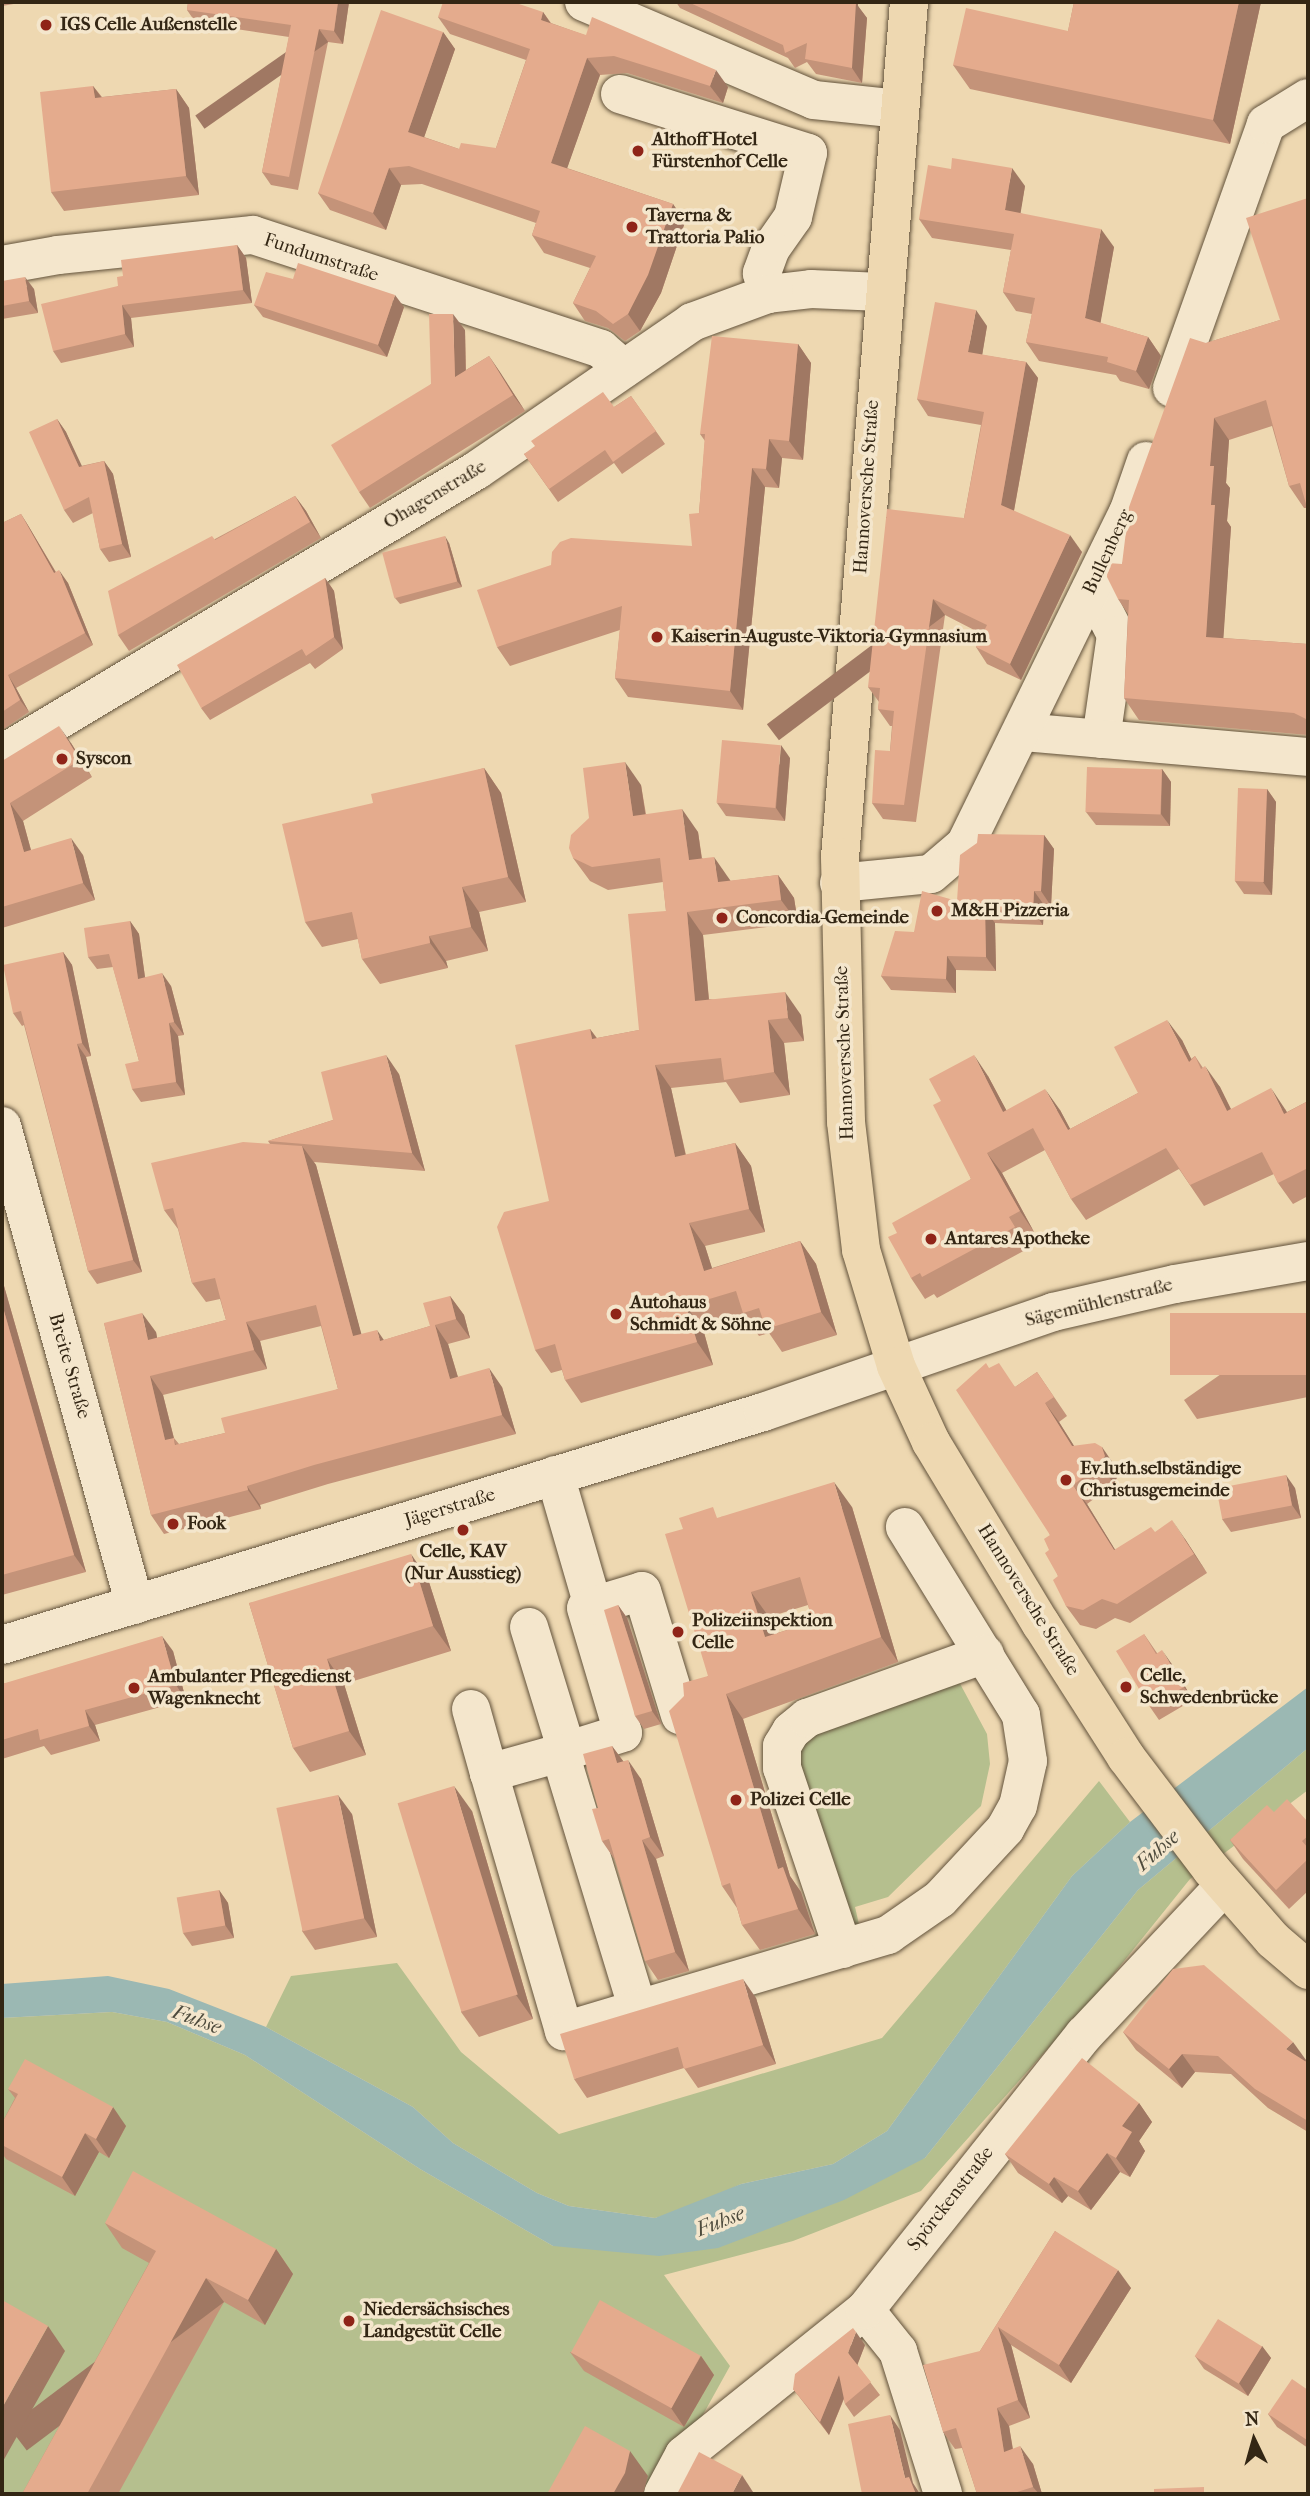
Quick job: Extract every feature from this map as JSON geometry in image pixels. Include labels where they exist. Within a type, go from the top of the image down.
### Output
[{"type":"main road","name":"Hannoversche Straße","points":[[909,2],[882,292],[839,883],[844,1070],[860,1250],[896,1366],[931,1442],[1062,1658],[1149,1786],[1218,1878],[1273,1940],[1308,1970]]},
{"type":"street","points":[[584,2],[814,100],[899,108]]},
{"type":"street","points":[[620,94],[808,153],[793,217],[771,248],[762,273],[768,294]]},
{"type":"street","name":"Bullenberg","points":[[839,883],[931,874],[965,845],[1023,732],[1128,513],[1266,124],[1308,98]]},
{"type":"street","name":"Fundumstraße","points":[[2,265],[58,255],[253,235],[601,349],[624,369]]},
{"type":"street","name":"Ohagenstraße","points":[[2,754],[477,470],[692,321],[768,294],[810,289],[882,292]]},
{"type":"street","points":[[1091,588],[1116,635],[1101,739]]},
{"type":"street","points":[[1023,732],[1308,757]]},
{"type":"street","name":"Breite Straße","points":[[2,1126],[135,1605]]},
{"type":"street","name":"Sägemühlenstraße","points":[[896,1366],[956,1343],[1097,1300],[1308,1261]]},
{"type":"street","name":"Jägerstraße","points":[[2,1645],[555,1475],[896,1366]]},
{"type":"street","points":[[555,1475],[593,1606]]},
{"type":"street","points":[[471,1709],[564,2031],[888,1936],[940,1899],[1005,1829],[1018,1806],[1026,1782],[1027,1738],[1021,1715],[905,1527]]},
{"type":"street","points":[[489,1773],[624,1733],[586,1608],[642,1591],[680,1715]]},
{"type":"street","points":[[529,1627],[638,2009]]},
{"type":"street","points":[[843,1949],[782,1769],[782,1746],[791,1731],[807,1718],[985,1654]]},
{"type":"street","name":"Spörckenstraße","points":[[663,2494],[684,2455],[865,2310],[1084,2035],[1218,1878]]},
{"type":"street","points":[[865,2310],[898,2351],[943,2494]]},
{"type":"green space","points":[[957,1678],[987,1734],[990,1764],[981,1806],[888,1897],[855,1907],[861,1933],[851,1928],[788,1749],[796,1735]]},
{"type":"green space","name":"Niedersächsisches Landgestüt Celle","points":[[1308,1748],[1308,1790],[1190,1879],[1108,1981],[921,2191],[793,2241],[664,2275],[730,2366],[659,2494],[2,2494],[2,2018],[112,2012],[167,2022],[245,2055],[420,2169],[553,2246],[925,2158],[1138,1890]]},
{"type":"green space","points":[[1099,1781],[1130,1822],[1072,1876],[887,2131],[833,2164],[741,2184],[691,2208],[655,2218],[569,2206],[537,2193],[453,2143],[413,2107],[266,2027],[291,1976],[397,1963],[461,2052],[559,2134],[882,2038]]},
{"type":"water","name":"Fuhse","points":[[1308,1687],[1308,1748],[1138,1890],[925,2158],[844,2200],[718,2248],[659,2256],[553,2246],[420,2169],[245,2055],[167,2022],[112,2012],[2,2018],[2,1984],[108,1976],[169,1989],[266,2027],[413,2107],[453,2143],[537,2193],[569,2206],[655,2218],[741,2184],[833,2164],[887,2131],[1072,1876],[1130,1822]]},
{"type":"building","points":[[188,2],[338,2],[334,31],[319,29],[289,177],[262,172],[291,25],[187,10]]},
{"type":"building","points":[[443,2],[513,2],[543,12],[541,20],[586,35],[592,17],[716,70],[710,86],[614,56],[587,58],[551,163],[673,204],[648,275],[628,314],[613,324],[596,311],[573,303],[596,256],[532,235],[540,211],[409,166],[389,168],[373,213],[318,193],[381,10],[443,32],[408,132],[459,149],[461,143],[496,148],[530,49],[438,17]]},
{"type":"building","points":[[688,2],[856,3],[852,68],[805,59],[807,43],[785,53],[783,45]]},
{"type":"building","points":[[1074,2],[1239,2],[1213,120],[953,65],[966,8],[1068,31]]},
{"type":"building","points":[[93,86],[95,98],[176,89],[186,176],[51,192],[40,92]]},
{"type":"building","points":[[952,158],[1012,168],[1005,210],[1101,229],[1085,318],[1148,337],[1136,371],[1107,362],[1108,357],[1026,342],[1035,298],[1003,292],[1014,234],[919,219],[928,165],[951,169]]},
{"type":"building","points":[[1308,198],[1308,511],[1300,483],[1289,486],[1266,400],[1214,418],[1210,466],[1214,466],[1211,505],[1215,505],[1206,637],[1308,644],[1308,720],[1294,713],[1124,698],[1129,600],[1118,599],[1107,577],[1108,563],[1122,564],[1129,507],[1190,338],[1206,343],[1280,320],[1246,218]]},
{"type":"building","points":[[237,245],[243,290],[122,305],[125,334],[53,351],[41,304],[118,286],[117,277],[123,276],[121,260]]},
{"type":"building","points":[[298,263],[395,295],[378,345],[254,305],[266,272],[293,279]]},
{"type":"building","points":[[25,277],[29,301],[2,306],[2,281]]},
{"type":"building","points":[[935,302],[976,310],[968,352],[1026,362],[1001,505],[1070,535],[1010,664],[976,647],[987,625],[933,599],[904,805],[872,803],[875,750],[890,751],[894,711],[878,709],[880,688],[868,687],[887,509],[964,518],[984,412],[917,399]]},
{"type":"building","points":[[429,314],[453,314],[455,377],[489,356],[513,395],[359,492],[331,445],[431,384]]},
{"type":"building","points":[[712,336],[798,344],[789,441],[769,439],[766,469],[752,468],[730,691],[615,678],[622,606],[497,647],[477,590],[551,565],[552,552],[560,542],[571,538],[692,546],[689,514],[699,513],[705,434],[700,434]]},
{"type":"building","points":[[603,392],[614,407],[631,396],[656,431],[613,462],[605,450],[549,489],[524,454],[535,446],[531,441]]},
{"type":"building","points":[[57,419],[79,467],[104,461],[122,544],[100,549],[89,497],[64,510],[29,432]]},
{"type":"building","points":[[295,496],[310,522],[118,635],[108,591],[212,536],[215,540]]},
{"type":"building","points":[[21,514],[54,573],[59,570],[85,633],[8,675],[20,700],[2,712],[2,523]]},
{"type":"building","points":[[445,536],[457,581],[394,598],[382,553]]},
{"type":"building","points":[[325,578],[334,637],[306,656],[302,649],[201,708],[177,665]]},
{"type":"building","points":[[59,726],[80,760],[10,803],[24,852],[71,838],[83,883],[2,907],[2,761]]},
{"type":"building","points":[[722,740],[781,745],[775,808],[717,803]]},
{"type":"building","points":[[625,762],[633,816],[682,809],[689,860],[714,857],[718,882],[778,875],[781,900],[687,912],[695,1001],[785,992],[788,1018],[768,1020],[774,1072],[724,1080],[721,1058],[655,1065],[675,1157],[735,1143],[749,1209],[689,1223],[704,1271],[800,1241],[821,1312],[766,1329],[759,1308],[743,1313],[736,1291],[686,1306],[697,1342],[565,1380],[555,1344],[535,1350],[497,1227],[504,1212],[549,1201],[515,1045],[590,1029],[592,1039],[639,1030],[628,914],[666,911],[660,858],[592,867],[573,858],[569,848],[571,835],[589,818],[583,768]]},
{"type":"building","points":[[1087,767],[1162,770],[1160,815],[1085,812]]},
{"type":"building","points":[[484,768],[508,877],[462,887],[471,927],[429,936],[430,943],[362,959],[352,912],[305,922],[282,824],[373,803],[371,794]]},
{"type":"building","points":[[1238,788],[1267,789],[1264,882],[1235,881]]},
{"type":"building","points":[[978,834],[1044,835],[1041,891],[1034,891],[1033,911],[985,909],[986,957],[947,956],[946,979],[881,976],[895,931],[914,932],[922,891],[957,901],[960,855],[977,843]]},
{"type":"building","points":[[130,921],[138,979],[162,973],[174,1022],[169,1023],[176,1082],[132,1089],[125,1064],[139,1061],[109,954],[88,957],[84,928]]},
{"type":"building","points":[[63,952],[82,1043],[77,1044],[133,1260],[88,1271],[21,1011],[13,1013],[3,965]]},
{"type":"building","points":[[1167,1020],[1189,1062],[1195,1056],[1201,1069],[1205,1066],[1227,1111],[1271,1088],[1284,1114],[1308,1101],[1308,1168],[1278,1183],[1262,1152],[1190,1185],[1166,1148],[1071,1199],[1033,1128],[987,1153],[1020,1211],[1009,1217],[1015,1227],[922,1277],[920,1273],[911,1278],[888,1237],[897,1233],[892,1223],[971,1179],[933,1105],[941,1101],[929,1079],[974,1055],[1003,1112],[1045,1089],[1068,1130],[1138,1093],[1114,1047]]},
{"type":"building","points":[[386,1055],[412,1153],[268,1141],[333,1120],[321,1072]]},
{"type":"building","points":[[243,1142],[302,1146],[353,1336],[377,1330],[380,1341],[430,1326],[423,1303],[450,1296],[456,1319],[435,1325],[450,1379],[489,1368],[502,1415],[314,1465],[247,1486],[248,1490],[151,1515],[104,1323],[142,1313],[148,1340],[226,1320],[215,1278],[192,1283],[173,1208],[164,1210],[151,1163]],"holes":[[[316,1305],[338,1389],[221,1418],[225,1433],[175,1445],[174,1438],[165,1440],[150,1376],[254,1350],[246,1322]]]},
{"type":"building","points":[[2,1304],[74,1555],[2,1575]]},
{"type":"building","points":[[1170,1313],[1308,1313],[1308,1375],[1170,1375]]},
{"type":"building","points":[[986,1363],[989,1368],[999,1363],[1015,1387],[1037,1372],[1054,1397],[1045,1403],[1072,1446],[1095,1443],[1102,1447],[1105,1456],[1100,1465],[1073,1485],[1114,1550],[1151,1527],[1155,1532],[1172,1520],[1194,1554],[1117,1604],[1102,1599],[1083,1610],[1066,1606],[1053,1580],[1058,1576],[1045,1553],[1049,1550],[1044,1539],[1050,1535],[956,1390]]},
{"type":"building","points":[[1286,1475],[1292,1505],[1222,1519],[1216,1489]]},
{"type":"building","points":[[834,1482],[881,1637],[726,1694],[778,1869],[783,1867],[798,1909],[742,1925],[730,1883],[722,1886],[669,1711],[684,1696],[683,1683],[708,1676],[665,1534],[683,1529],[679,1518],[713,1507],[717,1518]],"holes":[[[800,1577],[813,1622],[765,1637],[751,1592]]]},
{"type":"building","points":[[411,1554],[433,1626],[327,1659],[349,1731],[293,1748],[249,1603]]},
{"type":"building","points":[[618,1605],[652,1711],[635,1716],[604,1610]]},
{"type":"building","points":[[1144,1634],[1156,1654],[1162,1650],[1184,1687],[1150,1707],[1116,1651]]},
{"type":"building","points":[[162,1636],[176,1685],[85,1710],[89,1726],[40,1740],[38,1729],[2,1740],[2,1684]]},
{"type":"building","points":[[612,1746],[617,1763],[628,1760],[650,1837],[642,1840],[675,1952],[645,1961],[609,1839],[602,1841],[592,1809],[598,1808],[583,1754]]},
{"type":"building","points":[[454,1786],[518,1994],[461,2012],[398,1803]]},
{"type":"building","points":[[338,1795],[364,1918],[303,1931],[276,1808]]},
{"type":"building","points":[[1287,1799],[1308,1822],[1308,1836],[1302,1841],[1308,1848],[1308,1859],[1276,1890],[1230,1840],[1267,1805],[1274,1812]]},
{"type":"building","points":[[219,1890],[225,1925],[183,1933],[177,1897]]},
{"type":"building","points":[[1204,1965],[1293,2042],[1286,2049],[1308,2063],[1308,2121],[1255,2089],[1218,2056],[1182,2054],[1169,2069],[1123,2032],[1173,1969]]},
{"type":"building","points":[[743,1979],[763,2045],[684,2069],[678,2047],[574,2079],[560,2034]]},
{"type":"building","points":[[1082,2058],[1139,2103],[1122,2126],[1132,2132],[1116,2158],[1107,2153],[1078,2191],[1054,2177],[1049,2184],[1005,2154]]},
{"type":"building","points":[[25,2059],[113,2107],[96,2139],[85,2133],[62,2177],[2,2145],[2,2123],[18,2094],[8,2089]]},
{"type":"building","points":[[133,2171],[276,2249],[248,2300],[206,2278],[87,2494],[22,2494],[156,2251],[105,2223]]},
{"type":"building","points":[[1055,2231],[1118,2270],[1059,2365],[998,2327],[1018,2400],[997,2408],[1004,2452],[1020,2446],[1033,2487],[1011,2494],[977,2494],[956,2428],[943,2432],[923,2365],[980,2351]]},
{"type":"building","points":[[2,2300],[48,2326],[2,2408]]},
{"type":"building","points":[[600,2300],[701,2356],[671,2408],[571,2352]]},
{"type":"building","points":[[1218,2319],[1262,2347],[1239,2384],[1195,2356]]},
{"type":"building","points":[[853,2328],[856,2332],[848,2353],[871,2382],[845,2404],[839,2375],[820,2422],[793,2389],[795,2374]]},
{"type":"building","points":[[1292,2379],[1308,2390],[1307,2440],[1268,2414]]},
{"type":"building","points":[[890,2415],[905,2478],[909,2477],[916,2494],[862,2494],[848,2424]]},
{"type":"building","points":[[585,2426],[630,2451],[625,2473],[613,2494],[547,2494]]},
{"type":"building","points":[[699,2452],[742,2475],[732,2494],[677,2494]]},
{"type":"building","points":[[1204,2487],[1204,2494],[1154,2494],[1154,2489]]},
{"type":"place","name":"IGS Celle Außenstelle","points":[[46,25]]},
{"type":"place","name":"Althoff Hotel Fürstenhof Celle","points":[[638,151]]},
{"type":"place","name":"Taverna & Trattoria Palio","points":[[632,227]]},
{"type":"place","name":"Kaiserin-Auguste-Viktoria-Gymnasium","points":[[657,637]]},
{"type":"place","name":"Syscon","points":[[62,759]]},
{"type":"place","name":"M&H Pizzeria","points":[[937,911]]},
{"type":"place","name":"Concordia-Gemeinde","points":[[722,918]]},
{"type":"place","name":"Antares Apotheke","points":[[931,1239]]},
{"type":"place","name":"Autohaus Schmidt & Söhne","points":[[616,1314]]},
{"type":"place","name":"Ev.luth.selbständige Christusgemeinde","points":[[1066,1480]]},
{"type":"place","name":"Fook","points":[[173,1524]]},
{"type":"place","name":"Celle, KAV (Nur Ausstieg)","points":[[463,1530]]},
{"type":"place","name":"Polizeiinspektion Celle","points":[[678,1632]]},
{"type":"place","name":"Celle, Schwedenbrücke","points":[[1126,1687]]},
{"type":"place","name":"Ambulanter Pflegedienst Wagenknecht","points":[[134,1688]]},
{"type":"place","name":"Polizei Celle","points":[[736,1800]]},
{"type":"place","name":"Niedersächsisches Landgestüt Celle","points":[[349,2321]]}]
